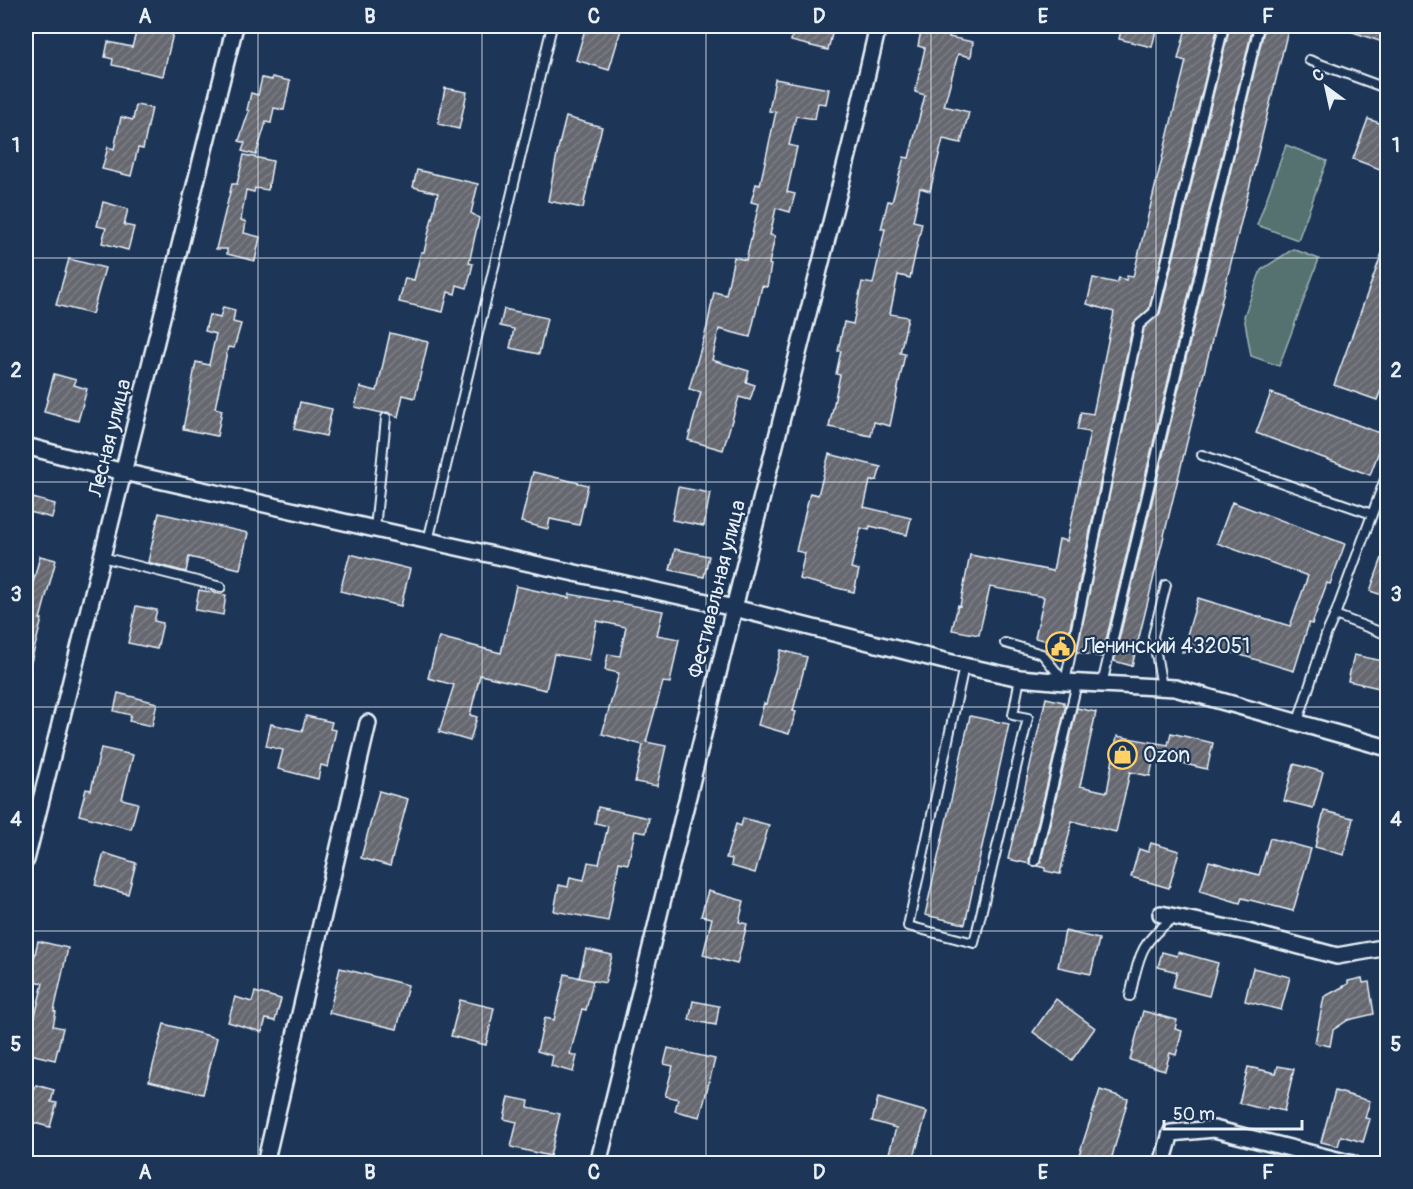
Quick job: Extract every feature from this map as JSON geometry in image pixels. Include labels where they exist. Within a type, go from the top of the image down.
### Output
[{"type":"street","name":"Лесная улица","points":[[26,860],[235,26]]},
{"type":"street","name":"Фестивальная улица","points":[[598,1164],[734,608],[852,143],[878,26]]},
{"type":"street","points":[[26,446],[123,472],[428,542],[734,608],[1020,678],[1175,688],[1299,721],[1388,748]]},
{"type":"street","points":[[265,1164],[368,723]]},
{"type":"street","points":[[1168,915],[1246,932],[1337,956],[1388,947]]},
{"type":"street","points":[[1162,1164],[1171,1133],[1214,1129],[1353,1164]]},
{"type":"lane","points":[[428,542],[552,26]]},
{"type":"lane","points":[[1035,861],[1139,325],[1154,312],[1224,26]]},
{"type":"lane","points":[[1102,684],[1259,26]]},
{"type":"lane","points":[[1310,60],[1388,89]]},
{"type":"lane","points":[[375,530],[386,418]]},
{"type":"lane","points":[[1202,455],[1372,514]]},
{"type":"lane","points":[[1299,721],[1326,634],[1388,471]]},
{"type":"lane","points":[[102,557],[221,587]]},
{"type":"lane","points":[[1162,687],[1153,636],[1166,585]]},
{"type":"lane","points":[[1335,615],[1388,635]]},
{"type":"lane","points":[[1005,643],[1042,654],[1071,682]]},
{"type":"lane","points":[[964,666],[908,926],[974,942],[1029,718],[1013,715],[1020,678]]},
{"type":"lane","points":[[1130,996],[1140,953],[1168,915]]},
{"type":"green space","points":[[1286,145],[1327,161],[1298,240],[1257,225]]},
{"type":"green space","points":[[1293,249],[1319,259],[1279,366],[1251,356],[1244,316],[1261,270]]},
{"type":"building","points":[[138,26],[174,29],[163,76],[112,65],[113,59],[105,57],[108,42],[132,47]]},
{"type":"building","points":[[586,26],[622,26],[609,70],[576,60]]},
{"type":"building","points":[[794,26],[834,26],[828,50],[791,41]]},
{"type":"building","points":[[922,26],[951,26],[949,37],[973,42],[971,57],[958,54],[944,106],[969,112],[961,143],[943,139],[930,191],[920,188],[913,221],[922,223],[910,278],[898,275],[890,314],[908,317],[900,353],[905,354],[890,426],[874,422],[871,436],[829,427],[840,375],[836,374],[841,351],[838,351],[844,322],[853,324],[862,282],[873,284],[885,229],[881,229],[888,201],[892,202],[904,157],[909,158],[925,95],[915,92],[925,48],[918,46]]},
{"type":"building","points":[[1122,26],[1157,26],[1152,47],[1119,39]]},
{"type":"building","points":[[1193,26],[1218,26],[1149,309],[1133,324],[1065,652],[1047,648],[1049,641],[1035,638],[1044,597],[990,587],[979,635],[952,630],[958,605],[960,606],[970,555],[1053,571],[1059,539],[1067,541],[1090,432],[1077,430],[1081,412],[1093,414],[1114,312],[1087,304],[1093,278],[1117,283],[1119,278],[1126,280],[1127,276],[1133,277],[1186,61],[1178,59],[1186,28],[1192,30]]},
{"type":"building","points":[[1230,26],[1253,26],[1102,657],[1077,652],[1144,328],[1160,313]]},
{"type":"building","points":[[1265,26],[1289,26],[1132,666],[1114,661]]},
{"type":"building","points":[[1341,26],[1388,26],[1388,44],[1341,28]]},
{"type":"building","points":[[272,77],[290,81],[284,110],[274,108],[271,123],[266,122],[256,155],[242,151],[245,143],[239,141],[249,111],[247,110],[251,93],[258,95],[262,78],[272,80]]},
{"type":"building","points":[[775,79],[829,89],[826,104],[818,103],[815,119],[796,116],[789,145],[797,147],[787,192],[795,194],[790,212],[776,208],[770,235],[775,236],[767,287],[762,286],[750,337],[719,329],[712,360],[749,371],[746,382],[755,385],[750,400],[739,397],[723,450],[688,440],[701,392],[689,389],[707,327],[714,292],[726,295],[734,257],[746,260],[759,204],[751,202],[756,184],[760,185],[776,112],[769,111]]},
{"type":"building","points":[[445,88],[467,92],[459,129],[438,124]]},
{"type":"building","points":[[136,105],[152,108],[143,149],[138,148],[131,176],[102,169],[108,147],[114,149],[121,117],[133,120]]},
{"type":"building","points":[[566,117],[602,127],[583,208],[548,201]]},
{"type":"building","points":[[1368,119],[1388,126],[1388,172],[1353,159]]},
{"type":"building","points":[[244,155],[273,161],[268,190],[255,188],[254,192],[246,190],[241,220],[246,222],[244,233],[260,237],[255,261],[227,254],[227,249],[216,249],[232,184],[237,184]]},
{"type":"building","points":[[417,170],[478,184],[471,213],[479,218],[469,263],[473,264],[467,288],[457,285],[455,294],[448,292],[443,312],[399,302],[405,278],[414,280],[421,252],[424,252],[438,193],[413,187]]},
{"type":"building","points":[[103,202],[128,209],[124,225],[134,227],[128,250],[102,243],[106,228],[97,226]]},
{"type":"building","points":[[1386,242],[1388,243],[1388,372],[1377,400],[1334,385]]},
{"type":"building","points":[[69,259],[105,268],[92,314],[56,305]]},
{"type":"building","points":[[223,307],[235,310],[233,322],[241,324],[234,348],[228,347],[215,408],[222,410],[217,436],[183,429],[196,362],[209,365],[216,334],[205,331],[209,315],[220,318]]},
{"type":"building","points":[[504,309],[547,318],[539,354],[510,348],[514,329],[500,326]]},
{"type":"building","points":[[390,333],[428,342],[415,398],[403,395],[398,417],[387,412],[355,407],[360,387],[377,391]]},
{"type":"building","points":[[54,374],[76,380],[74,385],[87,389],[78,421],[44,412]]},
{"type":"building","points":[[1271,393],[1385,435],[1370,475],[1256,433]]},
{"type":"building","points":[[300,402],[332,409],[326,436],[294,429]]},
{"type":"building","points":[[829,454],[881,467],[877,480],[870,481],[864,507],[911,518],[907,535],[870,526],[869,530],[861,528],[851,568],[859,570],[854,592],[799,579],[805,553],[796,551],[810,493],[818,495]]},
{"type":"building","points":[[533,472],[588,485],[579,525],[550,519],[548,529],[521,522]]},
{"type":"building","points":[[678,487],[710,493],[704,526],[672,520]]},
{"type":"building","points":[[29,497],[55,504],[52,518],[26,511]]},
{"type":"building","points":[[1232,502],[1345,544],[1312,624],[1309,623],[1294,671],[1220,649],[1182,652],[1198,598],[1290,626],[1308,576],[1217,543]]},
{"type":"building","points":[[159,513],[248,533],[240,569],[189,557],[186,572],[148,562]]},
{"type":"building","points":[[1386,547],[1388,548],[1388,597],[1370,591]]},
{"type":"building","points":[[675,549],[709,556],[704,577],[670,570]]},
{"type":"building","points":[[350,554],[410,569],[401,606],[340,591]]},
{"type":"building","points":[[40,556],[56,560],[31,662],[26,662],[26,581],[33,583]]},
{"type":"building","points":[[516,586],[569,598],[570,594],[663,611],[657,635],[679,639],[670,683],[663,682],[646,742],[666,746],[657,786],[635,782],[643,745],[602,734],[619,673],[605,670],[608,654],[620,656],[626,627],[597,621],[589,660],[554,654],[546,690],[480,675],[470,715],[477,717],[470,741],[439,732],[454,685],[428,678],[439,637],[501,653]]},
{"type":"building","points":[[199,590],[226,595],[223,615],[195,610]]},
{"type":"building","points":[[136,606],[157,610],[154,621],[163,623],[157,649],[128,643]]},
{"type":"building","points":[[781,650],[807,657],[793,711],[796,712],[789,734],[758,725]]},
{"type":"building","points":[[1354,655],[1388,662],[1388,690],[1348,681]]},
{"type":"building","points":[[118,693],[157,703],[152,726],[129,721],[131,715],[114,711]]},
{"type":"building","points":[[1046,698],[1064,702],[1066,705],[1029,860],[1030,864],[1008,859]]},
{"type":"building","points":[[1077,708],[1096,712],[1080,786],[1107,792],[1117,736],[1168,745],[1171,733],[1213,743],[1207,769],[1154,757],[1150,776],[1130,772],[1116,832],[1072,821],[1060,874],[1045,871],[1045,868],[1038,866],[1041,862]]},
{"type":"building","points":[[306,716],[332,722],[330,729],[336,730],[328,767],[321,765],[318,779],[278,769],[283,750],[266,746],[271,724],[302,731]]},
{"type":"building","points":[[970,716],[1009,724],[965,924],[925,915]]},
{"type":"building","points":[[101,748],[133,755],[122,799],[138,803],[131,829],[79,815],[86,789],[91,790]]},
{"type":"building","points":[[1294,764],[1323,772],[1313,808],[1284,801]]},
{"type":"building","points":[[379,791],[408,799],[390,866],[361,858]]},
{"type":"building","points":[[598,807],[649,818],[646,833],[635,831],[628,864],[619,862],[608,921],[554,911],[559,885],[568,887],[570,877],[584,880],[588,862],[599,864],[608,826],[595,823]]},
{"type":"building","points":[[1324,811],[1353,818],[1344,855],[1315,847]]},
{"type":"building","points":[[743,818],[769,825],[755,873],[731,866],[732,859],[726,858],[736,824],[741,826]]},
{"type":"building","points":[[1270,838],[1311,849],[1293,911],[1242,898],[1240,903],[1200,891],[1209,861],[1259,875]]},
{"type":"building","points":[[1151,843],[1179,851],[1169,888],[1131,877],[1139,849],[1148,852]]},
{"type":"building","points":[[104,853],[136,863],[128,894],[95,885]]},
{"type":"building","points":[[708,891],[744,901],[739,922],[747,924],[737,964],[703,955],[712,918],[701,916]]},
{"type":"building","points":[[1065,931],[1099,939],[1091,974],[1058,967]]},
{"type":"building","points":[[38,941],[68,948],[54,1011],[56,1012],[53,1026],[63,1028],[55,1060],[26,1053],[43,983],[29,980]]},
{"type":"building","points":[[586,949],[612,955],[605,983],[579,978]]},
{"type":"building","points":[[1162,952],[1177,956],[1178,952],[1218,963],[1209,996],[1173,987],[1177,972],[1158,967]]},
{"type":"building","points":[[340,968],[408,985],[397,1029],[329,1013]]},
{"type":"building","points":[[1253,968],[1290,977],[1281,1010],[1245,1001]]},
{"type":"building","points":[[565,974],[593,981],[586,1010],[582,1009],[570,1054],[577,1056],[573,1072],[551,1066],[553,1056],[537,1051],[545,1018],[554,1020]]},
{"type":"building","points":[[1362,978],[1363,983],[1369,982],[1374,1014],[1348,1020],[1333,1030],[1330,1046],[1315,1043],[1324,997],[1348,984],[1348,981]]},
{"type":"building","points":[[255,992],[281,999],[275,1021],[266,1019],[262,1032],[228,1022],[235,997],[252,1002]]},
{"type":"building","points":[[1056,999],[1095,1028],[1072,1060],[1033,1032]]},
{"type":"building","points":[[460,1000],[494,1008],[486,1045],[451,1036]]},
{"type":"building","points":[[693,1001],[719,1006],[716,1025],[689,1020]]},
{"type":"building","points":[[1143,1011],[1177,1020],[1175,1029],[1182,1031],[1176,1055],[1170,1053],[1165,1070],[1130,1060]]},
{"type":"building","points":[[164,1024],[217,1038],[203,1094],[149,1081]]},
{"type":"building","points":[[668,1048],[715,1059],[700,1117],[675,1111],[678,1099],[665,1096],[673,1066],[664,1064]]},
{"type":"building","points":[[1278,1066],[1294,1069],[1284,1111],[1268,1107],[1267,1110],[1239,1103],[1248,1067],[1276,1073]]},
{"type":"building","points":[[36,1085],[54,1090],[51,1102],[57,1103],[50,1127],[26,1121],[26,1095],[32,1096]]},
{"type":"building","points":[[1100,1090],[1128,1099],[1110,1164],[1076,1164]]},
{"type":"building","points":[[1335,1091],[1370,1101],[1365,1118],[1370,1119],[1363,1142],[1341,1136],[1338,1146],[1321,1142]]},
{"type":"building","points":[[509,1097],[529,1101],[528,1107],[560,1114],[550,1156],[511,1147],[517,1122],[504,1119]]},
{"type":"building","points":[[878,1098],[927,1112],[912,1164],[886,1164],[896,1128],[872,1121]]},
{"type":"place","name":"Ленинский 432051","points":[[1061,646]]},
{"type":"place","name":"Ozon","points":[[1122,755]]}]
